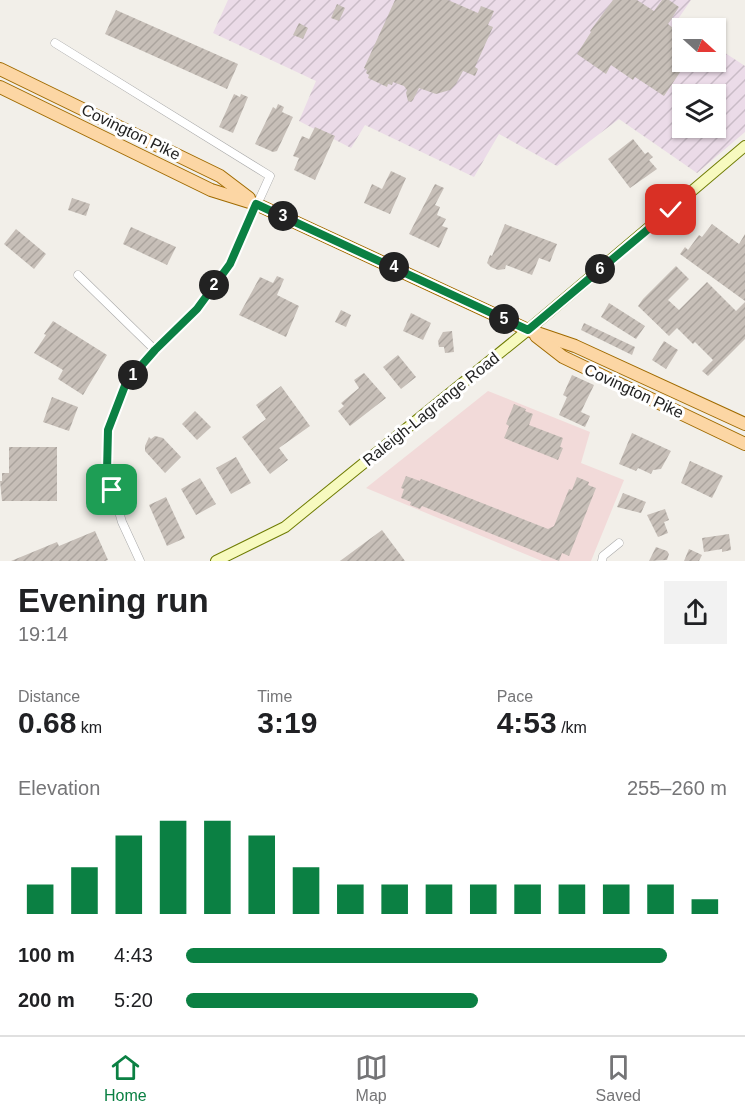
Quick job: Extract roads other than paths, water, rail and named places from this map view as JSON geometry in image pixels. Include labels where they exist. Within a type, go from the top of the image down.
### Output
[{"type":"main road","name":"Covington Pike","points":[[3,70],[220,176],[256,204]]},
{"type":"main road","name":"Covington Pike","points":[[0,87],[212,190],[256,204],[528,330],[575,346],[745,424]]},
{"type":"main road","name":"Raleigh-Lagrange Road","points":[[216,561],[285,527],[528,330],[745,146]]},
{"type":"main road","name":"Covington Pike","points":[[528,330],[563,357],[745,444]]},
{"type":"street","points":[[55,43],[270,176],[230,264],[197,309],[155,350],[126,383],[108,430],[107,471],[122,522],[140,561]]},
{"type":"street","points":[[78,275],[155,350]]},
{"type":"street","points":[[602,561],[603,556],[619,543]]}]
